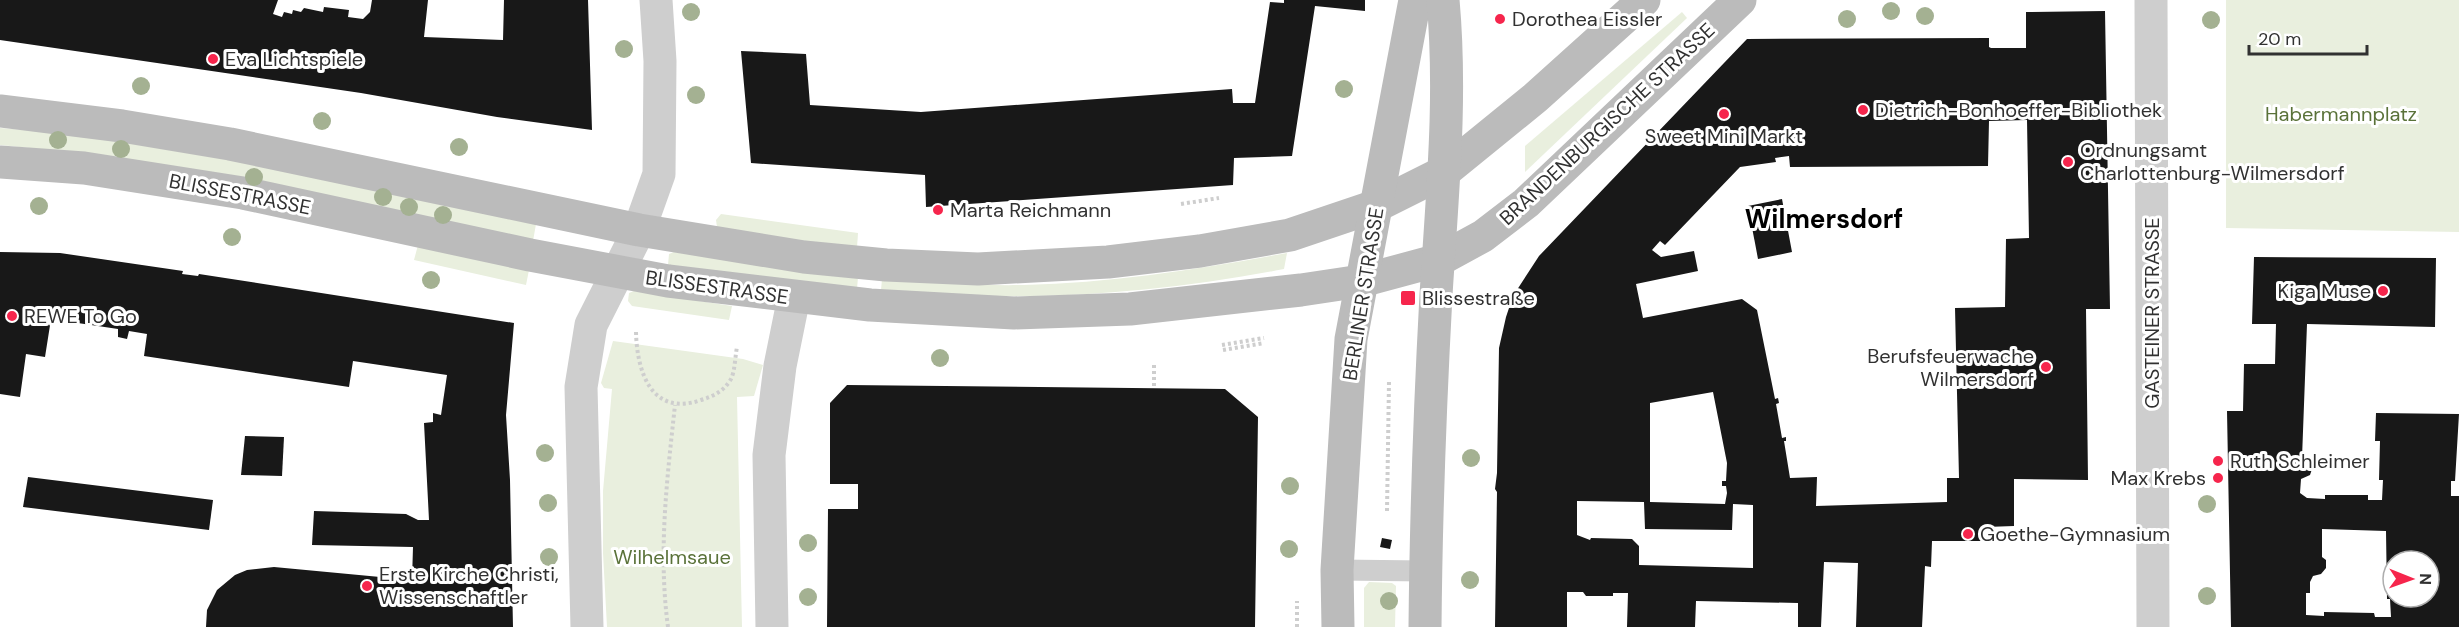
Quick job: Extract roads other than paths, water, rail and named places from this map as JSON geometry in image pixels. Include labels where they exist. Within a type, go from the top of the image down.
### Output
[{"type":"main road","name":"BERLINER STRASSE","points":[[1338,627],[1337,570],[1350,357],[1361,281],[1415,0]]},
{"type":"main road","points":[[1425,627],[1429,427],[1444,172],[1447,66],[1443,0]]},
{"type":"main road","points":[[0,111],[111,124],[254,148],[639,230],[793,255],[871,264],[978,269],[1020,268],[1108,262],[1200,251],[1310,230],[1376,206],[1444,172],[1535,98],[1644,0]]},
{"type":"main road","name":"BRANDENBURGISCHE STRASSE","points":[[1439,260],[1483,236],[1526,203],[1740,0]]},
{"type":"main road","name":"BLISSESTRASSE","points":[[0,162],[84,168],[243,193],[618,273],[870,305],[1014,313],[1118,310],[1361,281],[1439,260]]},
{"type":"street","points":[[587,627],[581,387],[591,325],[639,230],[659,174],[660,61],[656,0]]},
{"type":"street","name":"GASTEINER STRASSE","points":[[2151,0],[2153,627]]},
{"type":"street","points":[[772,627],[769,454],[780,366],[794,297]]},
{"type":"lane","points":[[1337,570],[1426,571]]},
{"type":"place","name":"Dorothea Eissler","points":[[1500,19]]},
{"type":"place","name":"Eva Lichtspiele","points":[[213,59]]},
{"type":"place","name":"Dietrich-Bonhoeffer-Bibliothek","points":[[1863,110]]},
{"type":"place","name":"Sweet Mini Markt","points":[[1724,114]]},
{"type":"place","name":"Ordnungsamt Charlottenburg-Wilmersdorf","points":[[2068,162]]},
{"type":"place","name":"Marta Reichmann","points":[[938,210]]},
{"type":"place","name":"Kiga Muse","points":[[2383,291]]},
{"type":"place","name":"Blissestraße","points":[[1408,298]]},
{"type":"place","name":"REWE To Go","points":[[12,316]]},
{"type":"place","name":"Berufsfeuerwache Wilmersdorf","points":[[2046,367]]},
{"type":"place","name":"Ruth Schleimer","points":[[2218,461]]},
{"type":"place","name":"Max Krebs","points":[[2218,478]]},
{"type":"place","name":"Goethe-Gymnasium","points":[[1968,534]]},
{"type":"place","name":"Erste Kirche Christi, Wissenschaftler","points":[[367,586]]},
{"type":"district","name":"Wilmersdorf","points":[[1824,219]]},
{"type":"park label","name":"Habermannplatz","points":[[2341,114]]},
{"type":"park label","name":"Wilhelmsaue","points":[[672,557]]}]
